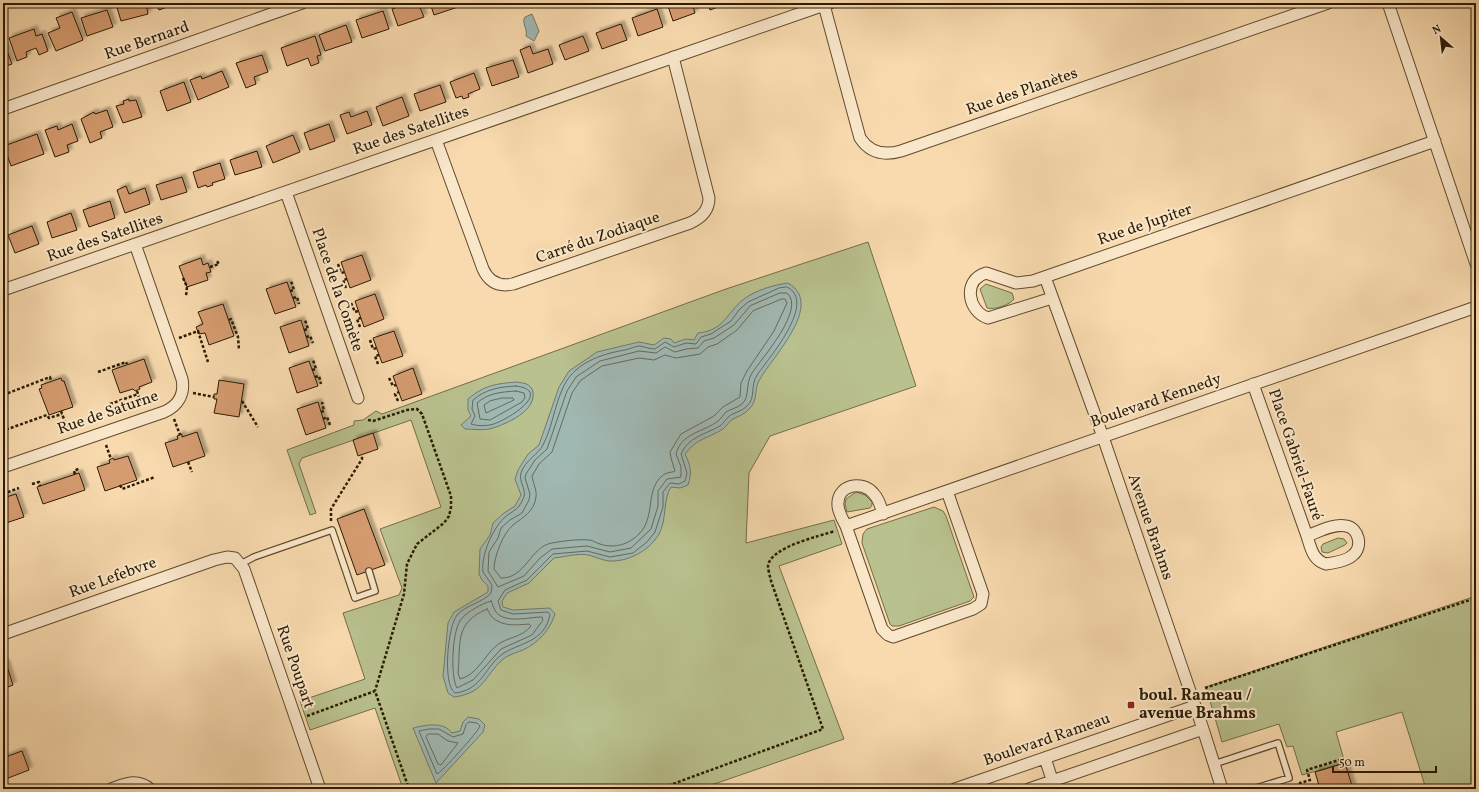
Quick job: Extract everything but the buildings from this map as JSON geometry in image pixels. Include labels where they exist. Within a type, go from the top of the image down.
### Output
[{"type":"street","name":"Rue Bernard","points":[[3,109],[302,3]]},
{"type":"street","name":"Rue des Planètes","points":[[827,4],[860,138],[868,148],[887,154],[901,151],[1328,3]]},
{"type":"street","points":[[1388,3],[1476,264]]},
{"type":"street","name":"Rue des Satellites","points":[[3,290],[827,4]]},
{"type":"street","name":"Carré du Zodiaque","points":[[436,140],[483,269],[488,278],[497,284],[513,284],[683,226],[695,221],[702,215],[707,208],[709,198],[673,57]]},
{"type":"street","name":"Rue de Jupiter","points":[[1052,298],[988,318],[979,313],[970,294],[972,282],[982,274],[993,274],[1020,283],[1045,277],[1435,141]]},
{"type":"street","name":"Place de la Comète","points":[[286,192],[358,398]]},
{"type":"street","points":[[135,244],[182,378],[182,391]]},
{"type":"street","name":"Avenue Brahms","points":[[1045,277],[1103,437],[1203,729],[1222,789]]},
{"type":"street","name":"Boulevard Kennedy","points":[[842,528],[1476,306]]},
{"type":"street","name":"Place Gabriel-Fauré","points":[[1253,384],[1307,536],[1316,559],[1326,564],[1349,558],[1357,550],[1359,544],[1356,532],[1347,526],[1336,526],[1307,536]]},
{"type":"street","name":"Rue de Saturne","points":[[3,467],[170,409],[178,401],[182,391]]},
{"type":"street","points":[[883,514],[877,498],[870,489],[859,484],[848,487],[840,494],[838,506],[842,528],[882,629],[888,636],[893,637],[973,609],[983,600],[983,594],[947,491]]},
{"type":"street","name":"Rue Lefebvre","points":[[3,634],[214,560],[227,557],[238,561]]},
{"type":"street","name":"Rue Poupart","points":[[238,561],[320,789]]},
{"type":"street","name":"Boulevard Rameau","points":[[955,789],[1195,706]]},
{"type":"street","points":[[1029,789],[1054,785],[1203,729]]},
{"type":"street","points":[[1045,758],[1054,785]]},
{"type":"street","points":[[111,789],[140,782],[150,789]]},
{"type":"lane","points":[[238,561],[254,557],[332,530],[356,598],[375,591],[369,571]]},
{"type":"lane","points":[[1214,764],[1278,743],[1289,778],[1253,789]]},
{"type":"path","points":[[210,268],[218,264],[217,261]]},
{"type":"path","points":[[338,264],[341,273],[344,272]]},
{"type":"path","points":[[184,278],[187,287],[186,296]]},
{"type":"path","points":[[346,288],[343,280],[347,279]]},
{"type":"path","points":[[290,291],[294,290],[291,281]]},
{"type":"path","points":[[293,298],[297,297],[299,304]]},
{"type":"path","points":[[351,303],[354,312],[358,311]]},
{"type":"path","points":[[360,327],[357,319],[361,318]]},
{"type":"path","points":[[229,320],[231,319],[238,337],[239,350]]},
{"type":"path","points":[[304,330],[308,329],[305,320]]},
{"type":"path","points":[[169,342],[198,331],[208,362]]},
{"type":"path","points":[[306,337],[310,336],[313,343]]},
{"type":"path","points":[[370,340],[373,349],[377,348]]},
{"type":"path","points":[[378,364],[376,356],[379,354]]},
{"type":"path","points":[[312,370],[316,369],[313,360]]},
{"type":"path","points":[[98,372],[126,362],[127,364]]},
{"type":"path","points":[[315,377],[319,376],[321,384]]},
{"type":"path","points":[[3,394],[50,377],[51,382]]},
{"type":"path","points":[[389,378],[393,386],[396,385]]},
{"type":"path","points":[[137,391],[146,418]]},
{"type":"path","points":[[182,391],[214,397]]},
{"type":"path","points":[[398,401],[395,394],[399,392]]},
{"type":"path","points":[[110,404],[138,394]]},
{"type":"path","points":[[242,401],[258,427]]},
{"type":"path","points":[[321,412],[324,411],[322,402]]},
{"type":"path","points":[[170,409],[180,435]]},
{"type":"path","points":[[368,420],[373,421],[417,409],[422,414],[451,496],[449,516],[444,523],[417,544],[407,564],[404,594],[375,691],[409,789]]},
{"type":"path","points":[[3,436],[7,434],[5,430],[47,415],[49,418],[62,412],[72,443]]},
{"type":"path","points":[[323,419],[327,418],[330,425]]},
{"type":"path","points":[[102,433],[111,459]]},
{"type":"path","points":[[332,530],[331,509],[362,459],[362,455]]},
{"type":"path","points":[[188,462],[192,472]]},
{"type":"path","points":[[75,474],[74,471],[80,468]]},
{"type":"path","points":[[120,485],[122,489],[155,477]]},
{"type":"path","points":[[32,484],[39,482],[40,486]]},
{"type":"path","points":[[3,494],[19,488]]},
{"type":"path","points":[[659,789],[824,729],[771,581],[768,565],[774,556],[787,547],[842,528]]},
{"type":"path","points":[[1204,688],[1476,598]]},
{"type":"path","points":[[306,717],[375,691]]},
{"type":"path","points":[[1302,789],[1300,783],[1310,780],[1307,770],[1339,760]]},
{"type":"green space","points":[[868,242],[916,386],[770,436],[749,473],[746,543],[834,520],[842,544],[779,566],[844,739],[700,789],[403,789],[375,708],[310,730],[300,701],[365,679],[343,613],[399,595],[402,588],[380,529],[441,507],[411,420],[302,458],[299,464],[316,513],[310,515],[287,450],[354,425],[354,421],[363,420],[376,411],[382,414],[726,289]]},
{"type":"green space","points":[[986,284],[1012,293],[1014,299],[1002,306],[987,308],[980,289]]},
{"type":"green space","points":[[856,492],[865,495],[872,502],[872,505],[870,508],[847,512],[845,504],[846,499]]},
{"type":"green space","points":[[934,507],[943,511],[946,516],[974,597],[970,601],[899,626],[892,626],[890,624],[862,543],[863,534],[867,529]]},
{"type":"green space","points":[[1338,538],[1344,539],[1347,543],[1328,553],[1322,552],[1321,547],[1323,544]]},
{"type":"green space","points":[[1476,596],[1476,789],[1426,789],[1402,712],[1336,732],[1345,763],[1302,775],[1293,746],[1287,747],[1279,724],[1222,742],[1206,687]]},
{"type":"water","points":[[532,14],[539,31],[534,41],[526,36],[524,22],[525,17]]},
{"type":"water","points":[[788,283],[798,292],[801,304],[799,317],[793,330],[758,383],[752,406],[742,415],[732,420],[723,429],[702,439],[685,454],[689,462],[690,470],[688,485],[680,488],[671,487],[667,497],[663,522],[659,534],[655,540],[644,550],[623,560],[609,561],[588,555],[554,558],[529,583],[507,593],[502,601],[503,607],[513,610],[550,608],[555,614],[547,631],[534,644],[506,657],[479,687],[473,691],[465,695],[454,697],[448,693],[443,676],[448,623],[454,612],[488,592],[488,586],[479,574],[480,549],[490,535],[493,523],[515,506],[521,495],[515,479],[518,470],[528,454],[539,445],[559,387],[569,371],[597,352],[639,342],[654,345],[664,338],[671,339],[674,343],[686,339],[694,340],[698,333],[714,329],[720,325],[744,299],[765,288]]},
{"type":"water","points":[[516,382],[529,385],[533,392],[533,399],[530,405],[520,415],[506,423],[490,429],[465,429],[461,425],[471,416],[468,410],[468,399],[474,394],[490,386]]},
{"type":"water","points":[[468,717],[479,719],[485,725],[483,732],[436,783],[413,728],[439,725],[448,729],[452,733],[460,731],[463,722]]},
{"type":"place","name":"boul. Rameau / avenue Brahms","points":[[1131,705]]}]
